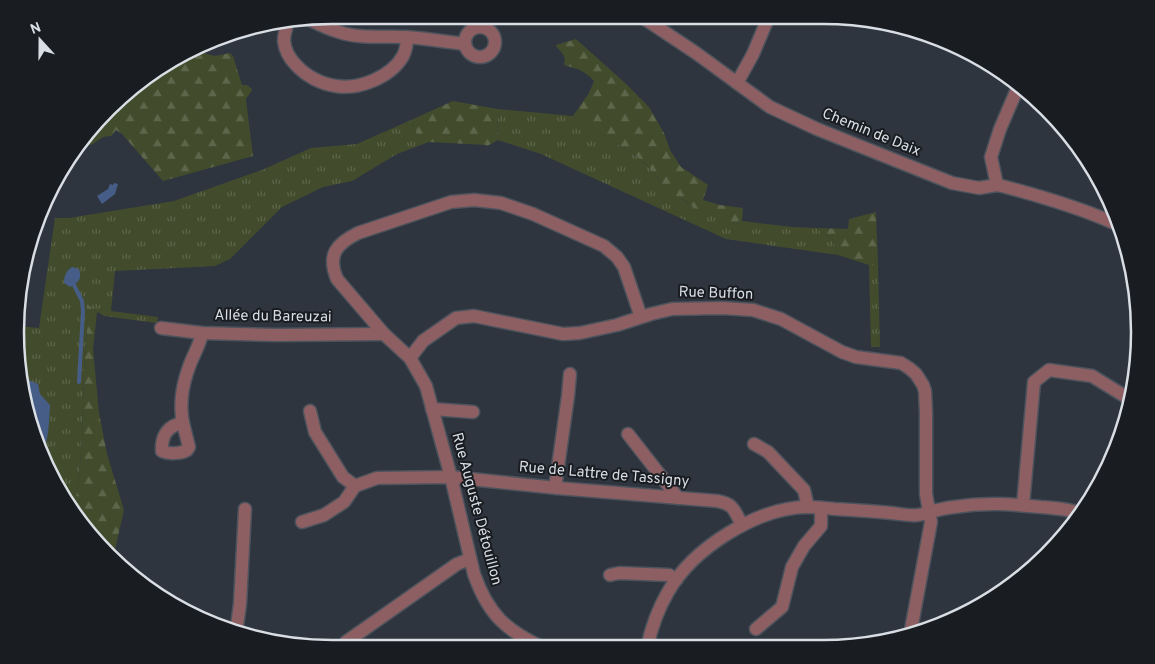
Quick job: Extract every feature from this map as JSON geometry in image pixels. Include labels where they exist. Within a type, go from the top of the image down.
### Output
[{"type":"street","points":[[319,24],[347,34],[368,37],[407,37],[465,44]]},
{"type":"street","name":"Chemin de Daix","points":[[653,24],[696,52],[770,108],[817,129],[952,183],[979,188],[997,185],[1078,208],[1111,222]]},
{"type":"street","points":[[738,83],[766,24]]},
{"type":"street","points":[[287,27],[284,41],[286,49],[298,68],[308,76],[337,87],[356,86],[381,76],[395,66],[406,49],[407,37]]},
{"type":"street","points":[[997,185],[991,157],[1000,129],[1016,91]]},
{"type":"street","name":"Rue Auguste Détouillon","points":[[528,640],[518,635],[495,615],[479,589],[426,386],[410,358],[384,334],[337,280],[332,260],[338,245],[358,233],[451,202],[474,200],[501,203],[533,214],[604,246],[617,257],[624,267],[641,317]]},
{"type":"street","name":"Rue Buffon","points":[[410,358],[423,342],[456,318],[474,316],[563,334],[580,333],[617,326],[641,317],[672,309],[713,308],[753,310],[781,319],[842,352],[856,357],[901,363],[916,374],[925,392],[926,494],[931,522],[911,627]]},
{"type":"street","name":"Allée du Bareuzai","points":[[161,328],[202,333],[276,335],[384,334]]},
{"type":"street","points":[[183,423],[181,406],[183,389],[202,333]]},
{"type":"street","points":[[1023,505],[1034,382],[1049,370],[1092,376],[1124,395]]},
{"type":"street","points":[[558,488],[556,481],[570,374]]},
{"type":"street","name":"Rue Auguste Détouillon","points":[[432,409],[473,412]]},
{"type":"street","points":[[302,522],[324,515],[344,502],[356,486],[343,477],[315,432],[310,412]]},
{"type":"street","points":[[628,434],[678,498]]},
{"type":"street","points":[[754,444],[768,452],[804,490],[808,507]]},
{"type":"street","name":"Rue de Lattre de Tassigny","points":[[356,486],[378,478],[451,477],[717,501],[731,506],[742,525]]},
{"type":"street","points":[[649,640],[668,592],[697,556],[742,525],[760,517],[808,507],[918,515],[946,508],[993,503],[1074,511]]},
{"type":"street","points":[[756,629],[782,607],[792,567],[804,546],[821,526],[821,508]]},
{"type":"street","points":[[237,625],[245,509]]},
{"type":"street","points":[[349,640],[457,564],[470,559]]},
{"type":"street","points":[[610,576],[619,573],[669,575],[676,580]]},
{"type":"green space","points":[[576,39],[649,107],[664,133],[670,150],[681,167],[708,185],[703,200],[720,205],[743,208],[742,221],[736,224],[721,217],[717,219],[693,207],[664,186],[639,158],[573,116],[589,93],[594,81],[580,70],[564,65],[562,52],[556,45]]},
{"type":"green space","points":[[203,53],[215,56],[230,53],[233,56],[242,85],[247,85],[252,89],[246,100],[253,156],[163,181],[122,134],[116,130],[111,136],[103,137],[91,145],[87,144],[100,129],[144,87],[178,65]]},
{"type":"green space","points":[[453,101],[497,109],[498,140],[487,146],[429,142],[421,145],[411,120]]},
{"type":"green space","points":[[497,109],[573,116],[639,158],[664,186],[693,207],[721,216],[736,224],[742,221],[816,228],[833,240],[838,255],[726,239],[541,154],[498,140]]},
{"type":"green space","points":[[411,120],[421,145],[397,154],[352,181],[323,187],[282,207],[230,259],[215,266],[115,271],[111,311],[158,317],[157,323],[104,316],[87,304],[82,437],[75,502],[47,450],[40,431],[34,412],[24,352],[24,327],[39,328],[55,218],[69,218],[174,201],[262,170],[311,148],[357,144]]},
{"type":"green space","points":[[876,212],[878,265],[869,265],[838,255],[833,240],[816,228],[848,229],[849,219]]},
{"type":"green space","points":[[869,265],[878,265],[880,347],[871,347]]},
{"type":"green space","points":[[87,304],[97,312],[93,349],[99,413],[107,454],[124,510],[115,551],[87,520],[75,502],[82,437]]},
{"type":"water","points":[[114,183],[118,184],[115,194],[102,204],[97,196],[108,189],[110,184],[113,185]]},
{"type":"water","points":[[72,267],[79,269],[80,278],[78,282],[70,287],[64,283],[64,280],[67,272]]},
{"type":"water","points":[[28,380],[38,384],[40,394],[50,405],[45,445],[34,412]]},
{"type":"waterway","points":[[74,285],[82,301],[83,311],[79,382]]}]
